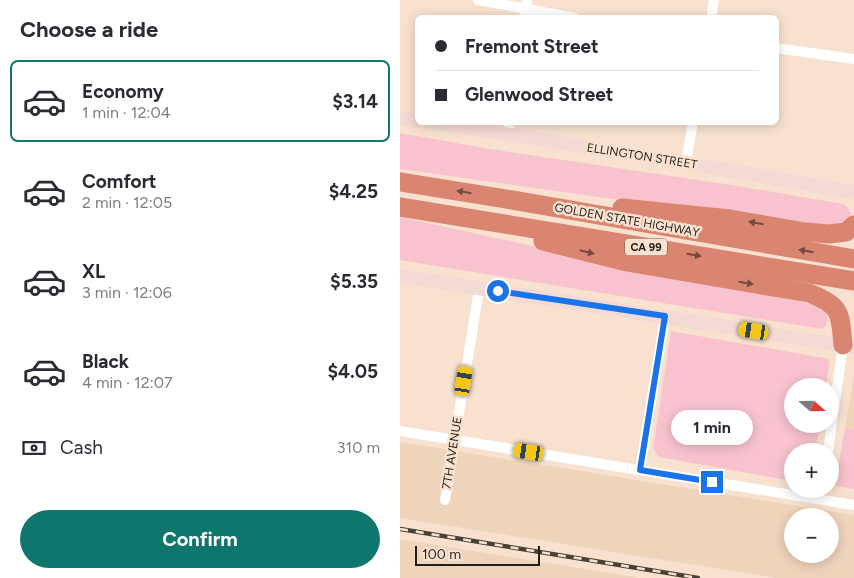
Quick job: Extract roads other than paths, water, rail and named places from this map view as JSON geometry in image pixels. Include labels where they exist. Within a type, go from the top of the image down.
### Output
[{"type":"highway","name":"GOLDEN STATE HIGHWAY","points":[[400,182],[854,260]]},
{"type":"highway","points":[[512,200],[648,210],[722,218],[829,234],[846,232],[854,225]]},
{"type":"highway","name":"GOLDEN STATE HIGHWAY","points":[[400,207],[854,281]]},
{"type":"highway","points":[[438,213],[627,262],[809,293],[830,303],[838,310],[848,346]]},
{"type":"highway","points":[[848,346],[854,318]]},
{"type":"street","points":[[478,0],[559,15]]},
{"type":"street","points":[[712,15],[714,0]]},
{"type":"street","points":[[779,48],[854,59]]},
{"type":"street","points":[[400,118],[415,120]]},
{"type":"street","name":"ELLINGTON STREET","points":[[464,125],[509,129],[686,163],[854,192]]},
{"type":"street","points":[[686,163],[692,125]]},
{"type":"street","points":[[400,276],[848,346],[830,443]]},
{"type":"street","name":"7TH AVENUE","points":[[445,500],[479,289]]},
{"type":"street","points":[[640,470],[665,316]]},
{"type":"street","points":[[400,431],[640,470],[784,489]]},
{"type":"street","points":[[834,498],[854,505]]},
{"type":"railway","points":[[400,529],[698,578]]}]
